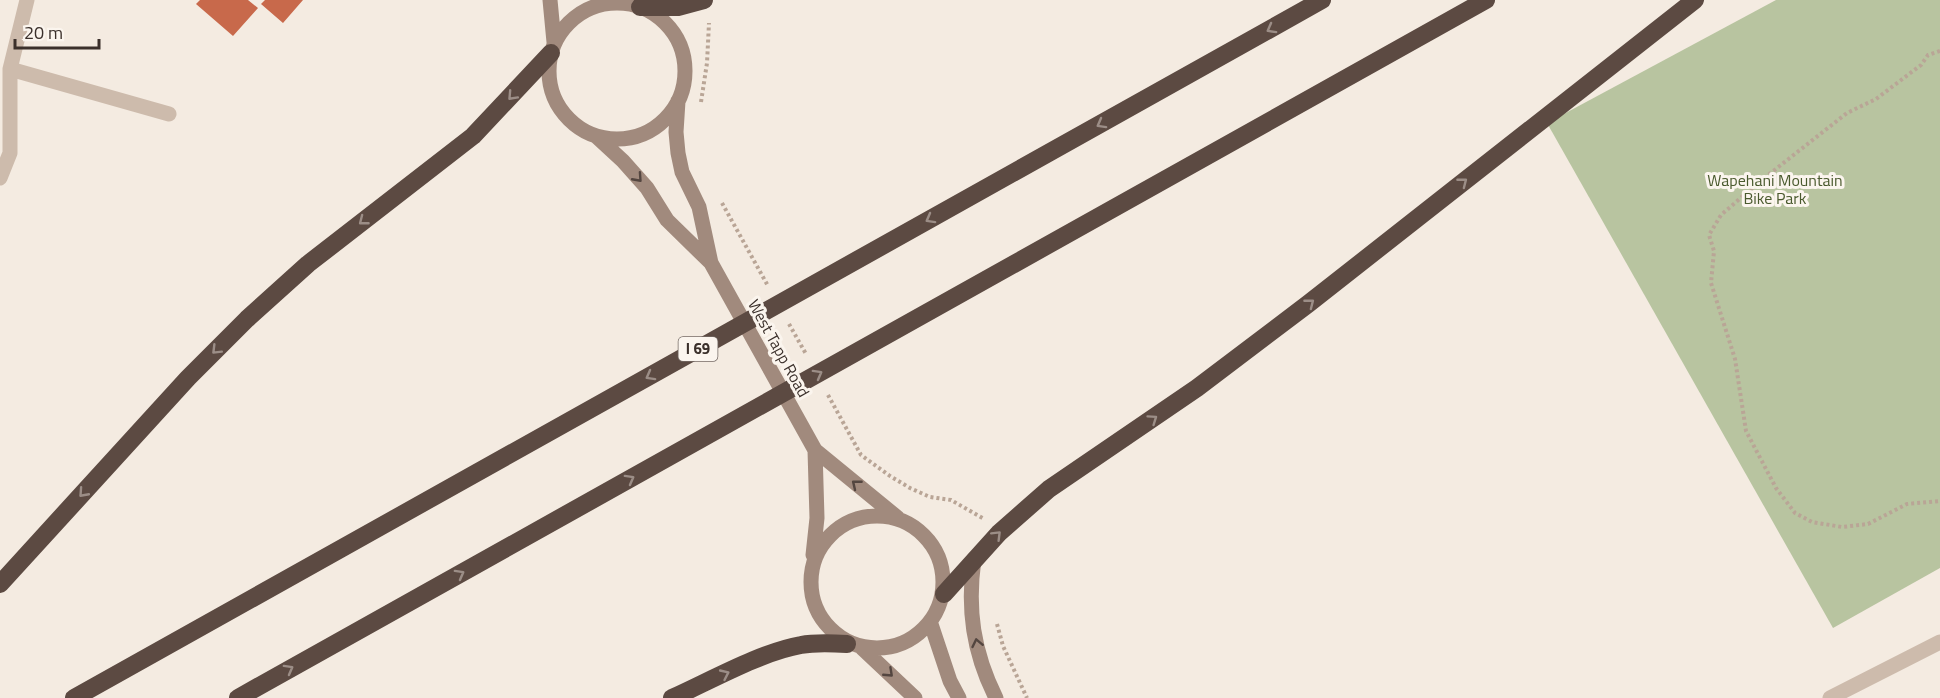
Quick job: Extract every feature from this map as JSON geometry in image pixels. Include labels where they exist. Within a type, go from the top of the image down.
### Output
[{"type":"highway","points":[[640,7],[678,7],[704,0]]},
{"type":"highway","name":"I 69","points":[[74,698],[1322,0]]},
{"type":"highway","points":[[238,698],[1486,0]]},
{"type":"highway","points":[[944,594],[1012,520],[1049,489],[1197,388],[1308,304],[1695,0]]},
{"type":"highway","points":[[0,584],[188,378],[247,319],[308,264],[473,136],[553,47]]},
{"type":"highway","points":[[672,698],[759,658],[787,648],[812,643],[855,646]]},
{"type":"main road","points":[[550,0],[553,47],[549,73],[552,94],[563,113],[578,128],[597,137],[616,140],[635,137],[653,130],[668,117],[678,101],[685,79],[683,55],[674,34],[658,16],[640,7],[619,1],[602,4],[585,11],[572,19],[553,47]]},
{"type":"main road","name":"West Tapp Road","points":[[678,101],[676,132],[678,153],[682,172],[699,207],[711,263]]},
{"type":"main road","name":"West Tapp Road","points":[[597,137],[647,188],[667,220],[711,263],[815,450],[898,518]]},
{"type":"main road","name":"West Tapp Road","points":[[813,556],[817,518],[815,450]]},
{"type":"main road","points":[[855,646],[884,648],[902,643],[930,621],[939,608],[944,594],[944,575],[932,545],[917,529],[898,518],[873,516],[857,518],[838,527],[813,556],[810,575],[819,615],[830,629],[855,646],[915,698]]},
{"type":"main road","points":[[974,559],[970,586],[970,614],[984,675],[996,698]]},
{"type":"main road","points":[[930,621],[950,681],[959,698]]},
{"type":"street","points":[[0,178],[10,153],[10,69],[27,0]]},
{"type":"street","points":[[10,69],[169,114]]},
{"type":"street","points":[[1830,698],[1940,642]]},
{"type":"path","points":[[700,106],[707,63],[709,20]]},
{"type":"path","points":[[1940,51],[1928,55],[1921,65],[1876,99],[1847,113],[1758,183],[1721,214],[1709,235],[1714,251],[1711,283],[1735,359],[1746,431],[1776,488],[1795,513],[1812,522],[1842,527],[1868,524],[1907,504],[1940,501]]},
{"type":"path","points":[[720,200],[769,288]]},
{"type":"path","points":[[786,318],[797,337]]},
{"type":"path","points":[[861,455],[910,488],[930,497],[951,500],[981,516]]},
{"type":"path","points":[[996,620],[1003,646],[1027,698]]},
{"type":"green space","name":"Wapehani Mountain Bike Park","points":[[1776,0],[1940,0],[1940,568],[1833,628],[1547,123]]},
{"type":"building","points":[[200,0],[248,0],[258,8],[233,36],[196,4]]},
{"type":"building","points":[[265,0],[303,0],[283,23],[261,4]]}]
